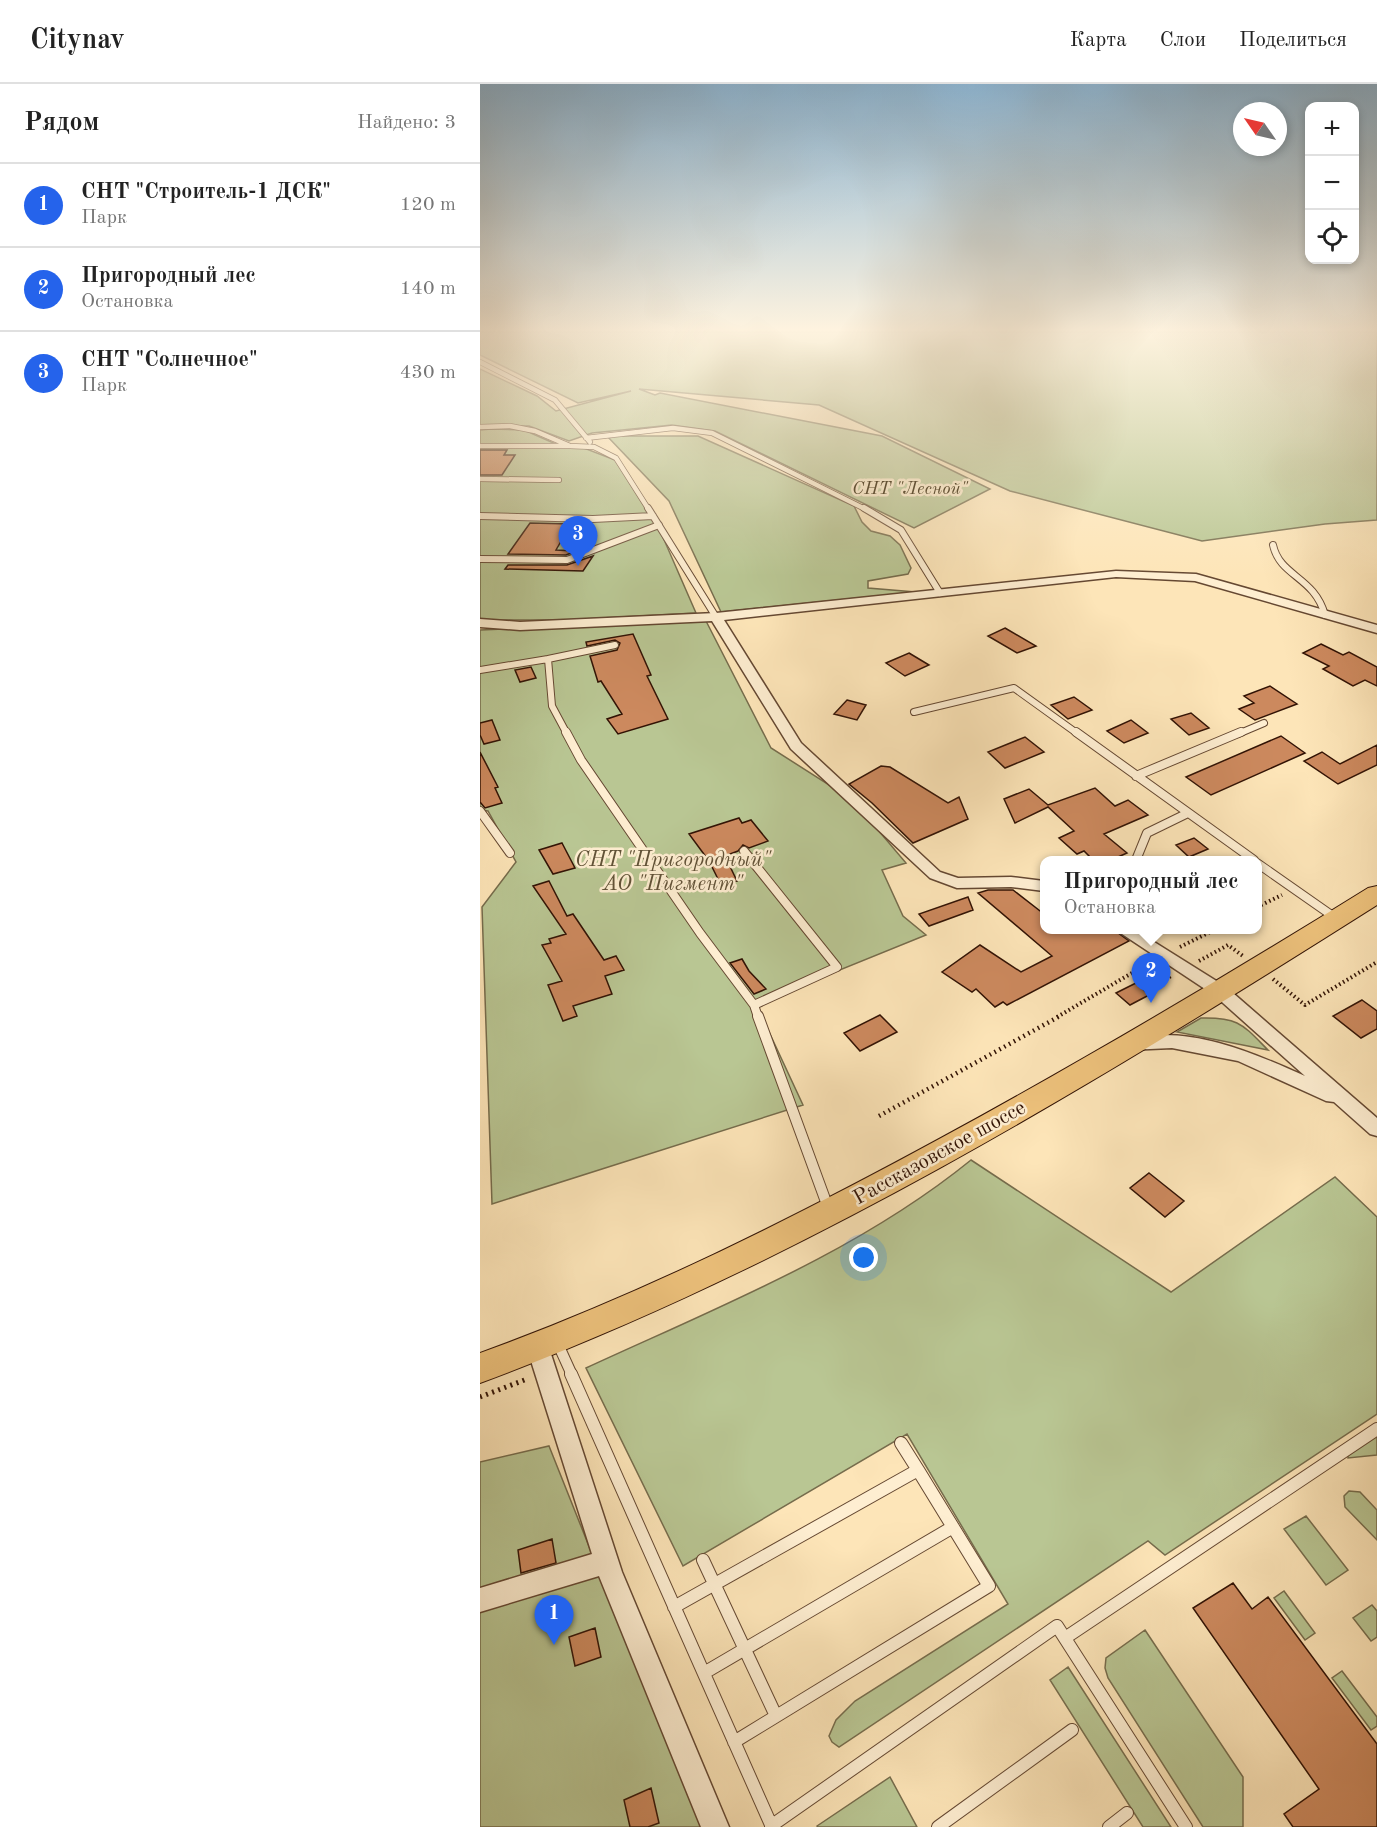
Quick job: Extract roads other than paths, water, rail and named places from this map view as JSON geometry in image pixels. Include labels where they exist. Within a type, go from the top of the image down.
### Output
[{"type":"main road","name":"Рассказовское шоссе","points":[[480,1368],[547,1354],[830,1212],[994,1123],[1220,991],[1377,894]]},
{"type":"street","points":[[480,624],[520,626],[716,617],[1116,574],[1160,575],[1217,583],[1377,629]]},
{"type":"street","points":[[716,617],[796,746],[935,875],[957,883],[1011,882],[1040,886]]},
{"type":"street","points":[[1130,934],[1220,991],[1377,1129]]},
{"type":"street","points":[[1125,1046],[1172,1042],[1206,1046],[1242,1055],[1351,1106]]},
{"type":"street","points":[[547,1354],[606,1562],[715,1827]]},
{"type":"street","points":[[480,1600],[606,1562]]},
{"type":"lane","points":[[566,413],[594,447],[616,458],[716,617]]},
{"type":"lane","points":[[480,423],[488,427]]},
{"type":"lane","points":[[480,427],[510,426],[535,431],[570,446]]},
{"type":"lane","points":[[586,438],[673,428],[712,433],[862,507],[901,530],[940,593]]},
{"type":"lane","points":[[480,446],[594,447]]},
{"type":"lane","points":[[480,479],[559,480]]},
{"type":"lane","points":[[480,516],[593,519],[653,516]]},
{"type":"lane","points":[[480,559],[567,560],[658,525]]},
{"type":"lane","points":[[1273,545],[1273,554],[1281,564],[1318,596],[1325,615]]},
{"type":"lane","points":[[480,670],[615,645]]},
{"type":"lane","points":[[548,659],[552,706],[581,760],[700,933],[754,1005],[830,1212]]},
{"type":"lane","points":[[914,712],[1014,688],[1248,856]]},
{"type":"lane","points":[[1136,776],[1264,723]]},
{"type":"lane","points":[[480,811],[510,853]]},
{"type":"lane","points":[[1138,856],[1147,833],[1188,813]]},
{"type":"lane","points":[[744,851],[837,967],[754,1005]]},
{"type":"lane","points":[[1262,866],[1337,919]]},
{"type":"lane","points":[[547,1354],[674,1607],[772,1827],[1058,1626],[1185,1827]]},
{"type":"lane","points":[[1065,1638],[1315,1473],[1377,1429]]},
{"type":"lane","points":[[734,1742],[989,1586],[902,1443]]},
{"type":"lane","points":[[674,1607],[918,1470]]},
{"type":"lane","points":[[704,1673],[953,1527]]},
{"type":"lane","points":[[703,1560],[776,1716]]},
{"type":"lane","points":[[938,1827],[1072,1730]]},
{"type":"lane","points":[[1109,1827],[1127,1814]]},
{"type":"place","name":"СНТ \"Солнечное\"","points":[[578,566]]},
{"type":"place","name":"Пригородный лес","points":[[1151,1003]]},
{"type":"place","name":"СНТ \"Строитель-1 ДСК\"","points":[[554,1645]]},
{"type":"park label","name":"СНТ \"Лесной\"","points":[[910,488]]},
{"type":"park label","name":"СНТ \"Пригородный\" АО \"Пигмент\"","points":[[673,871]]}]
